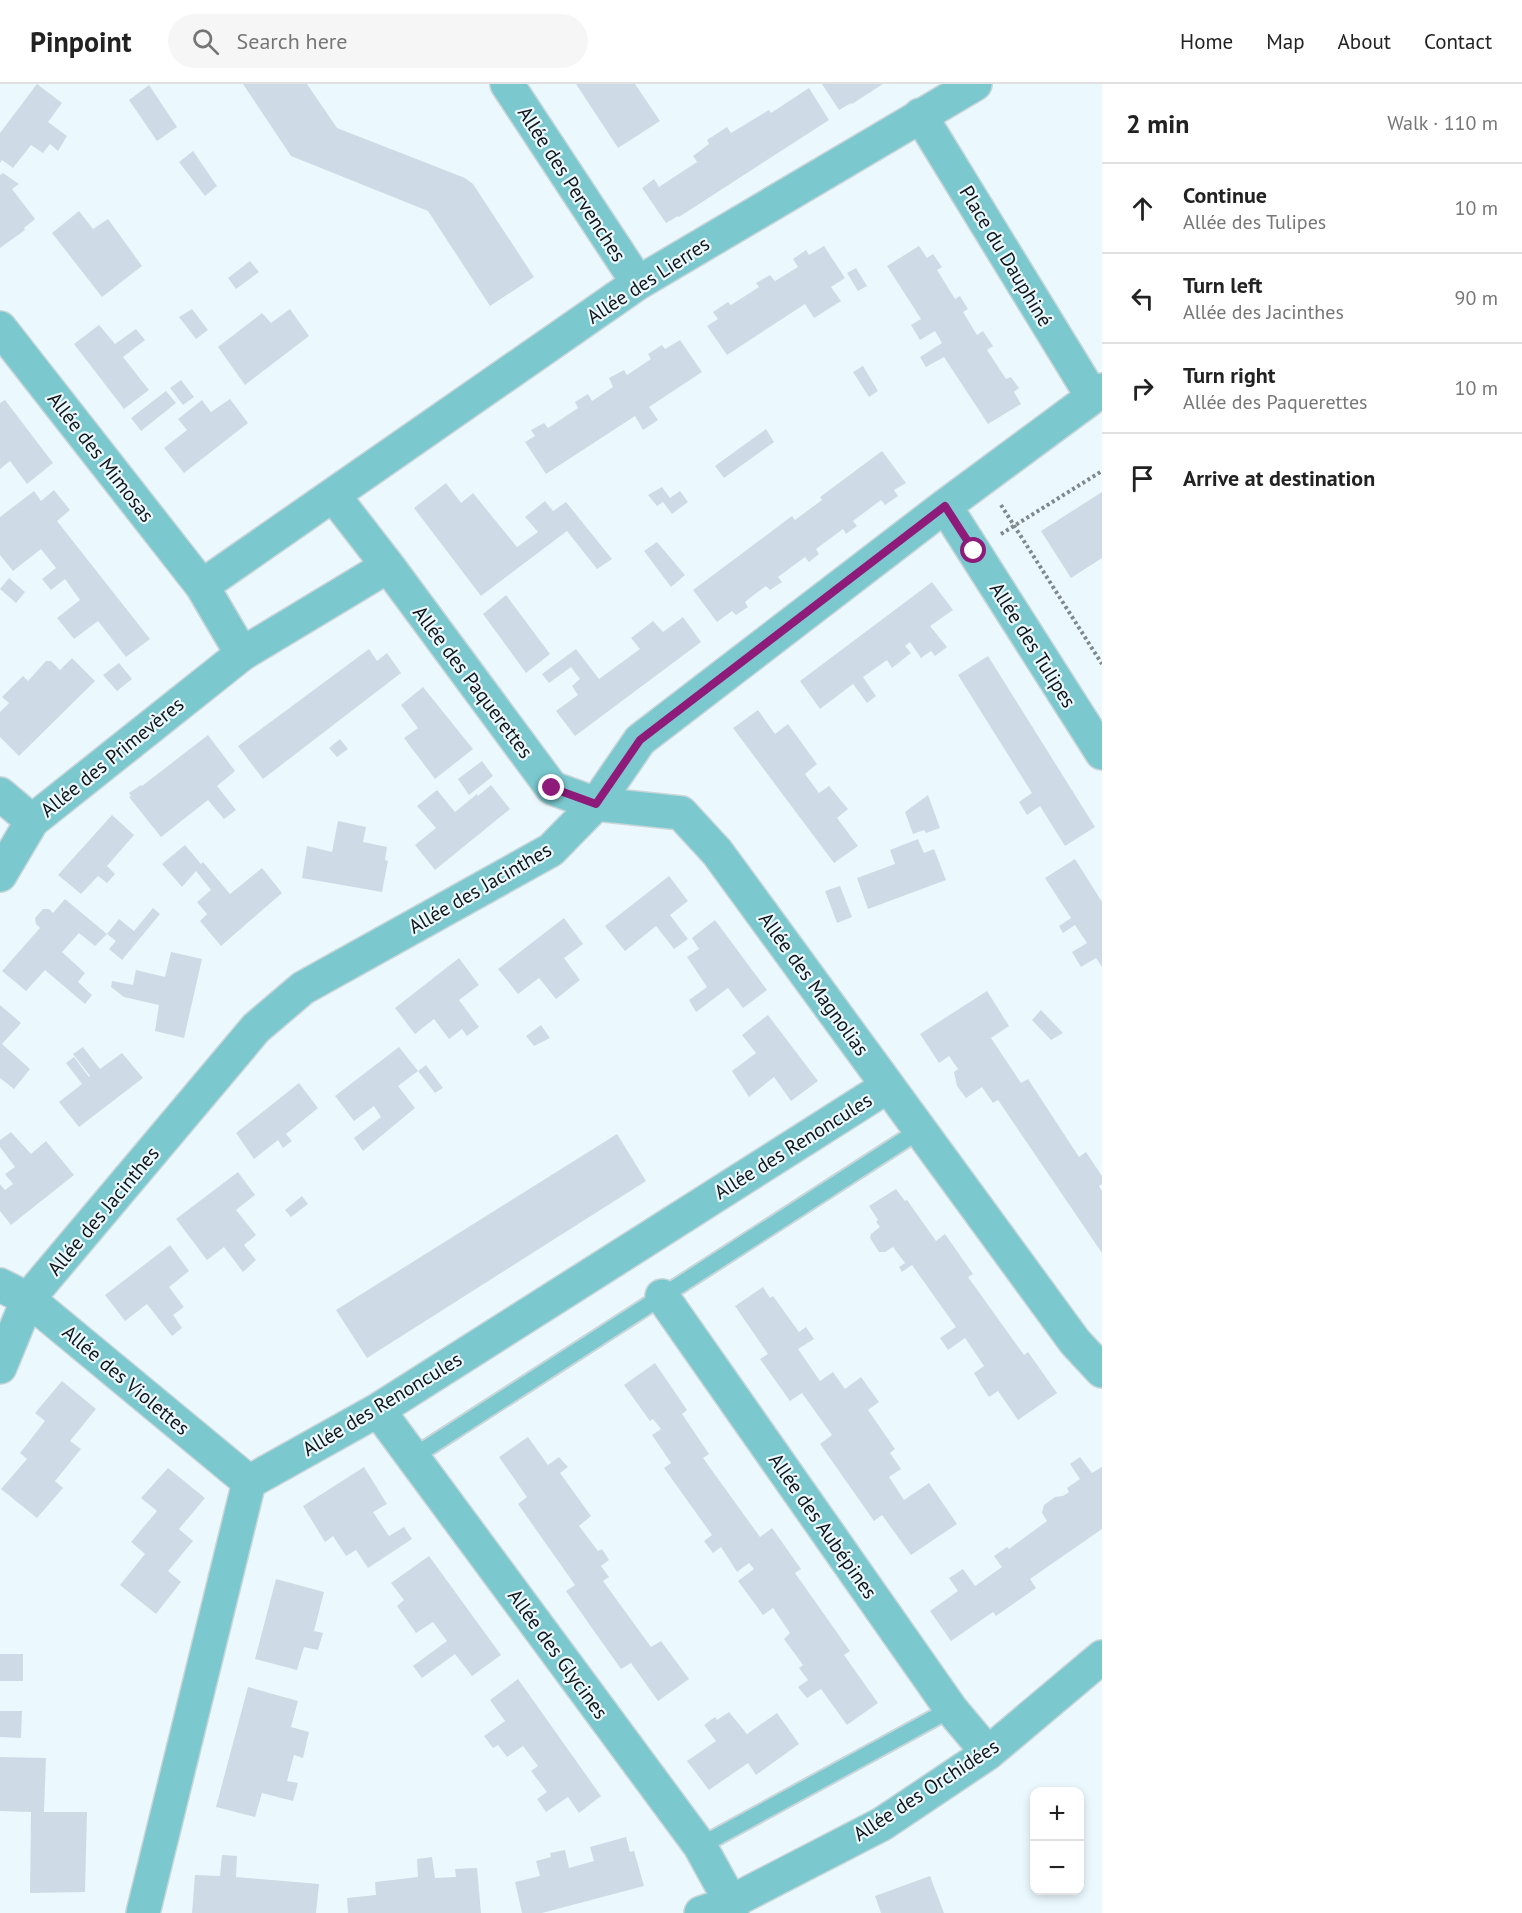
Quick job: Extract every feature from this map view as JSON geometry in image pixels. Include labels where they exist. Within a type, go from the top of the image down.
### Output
[{"type":"street","name":"Allée des Pervenches","points":[[507,84],[638,284]]},
{"type":"street","name":"Allée des Lierres","points":[[202,586],[638,284],[975,84]]},
{"type":"street","name":"Place du Dauphiné","points":[[920,116],[1097,393]]},
{"type":"street","name":"Allée des Mimosas","points":[[0,328],[202,586],[242,654]]},
{"type":"street","name":"Allée des Jacinthes","points":[[0,1367],[14,1292],[256,1028],[303,988],[551,850],[596,804],[640,740],[945,506],[1097,393]]},
{"type":"street","name":"Allée des Paquerettes","points":[[333,495],[552,788],[596,804]]},
{"type":"street","name":"Allée des Tulipes","points":[[945,506],[1102,753]]},
{"type":"street","name":"Allée des Primevères","points":[[0,875],[32,821],[242,654],[388,566]]},
{"type":"street","points":[[0,794],[32,821]]},
{"type":"street","name":"Allée des Magnolias","points":[[596,804],[681,813],[717,852],[1075,1342],[1102,1371]]},
{"type":"street","name":"Allée des Renoncules","points":[[249,1482],[378,1410],[888,1086]]},
{"type":"street","name":"Allée des Violettes","points":[[14,1292],[249,1482]]},
{"type":"street","name":"Allée des Aubépines","points":[[662,1296],[951,1709],[988,1753]]},
{"type":"street","name":"Allée des Glycines","points":[[378,1410],[700,1846],[722,1886],[720,1910]]},
{"type":"street","points":[[144,1913],[249,1482]]},
{"type":"street","name":"Allée des Orchidées","points":[[720,1910],[882,1824],[988,1753],[1102,1657]]},
{"type":"lane","points":[[413,1457],[920,1130]]},
{"type":"lane","points":[[700,1846],[951,1709]]},
{"type":"path","points":[[974,551],[1102,471]]},
{"type":"path","points":[[983,478],[1102,664]]},
{"type":"building","points":[[37,84],[62,103],[48,122],[67,136],[58,151],[50,144],[43,153],[31,145],[13,168],[2,160],[0,163],[0,133]]},
{"type":"building","points":[[243,84],[307,84],[337,128],[465,178],[473,184],[534,277],[490,306],[428,211],[291,156]]},
{"type":"building","points":[[576,84],[635,84],[660,121],[618,148]]},
{"type":"building","points":[[822,84],[883,84],[839,110]]},
{"type":"building","points":[[149,85],[177,127],[157,141],[129,100]]},
{"type":"building","points":[[809,88],[829,120],[679,217],[666,223],[642,188],[654,179],[659,187],[697,162],[693,156],[709,144],[707,140],[727,127],[731,133],[769,110],[771,113]]},
{"type":"building","points":[[193,151],[217,186],[205,196],[179,162]]},
{"type":"building","points":[[3,173],[19,184],[12,189],[35,219],[24,228],[25,230],[0,248],[0,175]]},
{"type":"building","points":[[79,211],[93,229],[108,219],[142,266],[102,297],[52,233]]},
{"type":"building","points":[[824,246],[845,278],[831,287],[841,301],[814,318],[805,304],[727,355],[707,326],[718,319],[713,312],[728,302],[731,305],[759,287],[756,283],[770,275],[775,281],[798,267],[793,259],[806,250],[809,255]]},
{"type":"building","points":[[919,246],[927,258],[933,254],[942,267],[937,270],[955,299],[960,296],[968,309],[963,312],[977,335],[983,331],[993,346],[987,350],[1006,379],[1011,377],[1019,388],[1014,392],[1021,404],[988,424],[944,357],[926,367],[920,357],[942,343],[935,331],[920,340],[911,325],[921,319],[887,266]]},
{"type":"building","points":[[250,261],[259,272],[236,289],[228,278]]},
{"type":"building","points":[[856,268],[867,286],[858,291],[847,273]]},
{"type":"building","points":[[192,309],[208,330],[196,339],[179,317]]},
{"type":"building","points":[[290,309],[309,336],[245,385],[218,347],[262,313],[271,323]]},
{"type":"building","points":[[99,325],[115,344],[136,329],[145,340],[123,357],[149,390],[124,409],[74,344]]},
{"type":"building","points":[[680,340],[702,372],[649,407],[658,420],[643,430],[635,416],[546,474],[525,442],[535,436],[531,430],[544,423],[548,428],[578,408],[575,402],[588,394],[592,401],[613,387],[609,378],[624,370],[627,375],[651,359],[648,354],[662,345],[665,349]]},
{"type":"building","points":[[863,366],[878,391],[869,397],[853,372]]},
{"type":"building","points":[[181,380],[194,397],[183,405],[170,388]]},
{"type":"building","points":[[166,391],[176,403],[141,431],[131,418]]},
{"type":"building","points":[[230,399],[248,423],[184,473],[164,448],[187,430],[178,419],[202,400],[211,412]]},
{"type":"building","points":[[5,400],[53,463],[27,484],[10,461],[0,469],[0,403]]},
{"type":"building","points":[[766,429],[774,442],[724,478],[715,466]]},
{"type":"building","points":[[882,451],[906,483],[894,490],[898,496],[885,505],[881,500],[853,521],[857,526],[846,534],[843,529],[816,549],[819,554],[809,562],[805,557],[778,577],[782,582],[770,590],[766,586],[745,602],[748,607],[736,615],[732,611],[717,622],[693,590],[792,516],[795,520],[822,500],[820,497]]},
{"type":"building","points":[[446,483],[461,503],[473,493],[517,547],[538,532],[525,517],[545,501],[553,511],[566,502],[612,559],[597,569],[567,531],[481,596],[414,508]]},
{"type":"building","points":[[662,487],[670,498],[680,491],[688,502],[672,514],[663,502],[657,506],[648,495]]},
{"type":"building","points":[[54,490],[70,510],[57,521],[150,639],[126,657],[98,621],[74,639],[57,618],[80,600],[65,579],[51,590],[42,579],[56,568],[41,549],[13,571],[0,555],[0,517],[34,491],[41,501]]},
{"type":"building","points":[[1102,492],[1102,558],[1071,578],[1041,531]]},
{"type":"building","points":[[657,542],[685,575],[671,587],[644,551]]},
{"type":"building","points":[[9,578],[25,592],[16,603],[0,589]]},
{"type":"building","points":[[932,582],[953,610],[930,626],[947,647],[935,656],[931,651],[921,658],[910,642],[905,646],[911,653],[892,668],[887,660],[863,677],[876,696],[867,703],[853,684],[820,709],[800,681]]},
{"type":"building","points":[[506,595],[550,654],[526,673],[483,614]]},
{"type":"building","points":[[683,617],[701,642],[575,736],[556,711],[578,695],[572,686],[580,679],[571,667],[549,683],[542,674],[576,649],[599,679],[640,649],[631,638],[653,621],[663,632]]},
{"type":"building","points":[[369,649],[377,661],[387,653],[401,673],[263,779],[238,746]]},
{"type":"building","points":[[988,656],[1095,827],[1065,846],[1040,806],[1027,815],[1019,802],[1032,793],[958,675]]},
{"type":"building","points":[[72,658],[95,681],[19,756],[0,737],[0,712],[9,703],[2,697],[23,676],[28,681],[46,661],[51,661],[60,670]]},
{"type":"building","points":[[119,663],[132,679],[117,691],[103,675]]},
{"type":"building","points":[[423,687],[473,749],[435,779],[404,738],[418,728],[401,705]]},
{"type":"building","points":[[758,710],[775,734],[788,724],[817,764],[805,774],[819,793],[829,786],[848,809],[837,818],[858,846],[834,863],[733,728]]},
{"type":"building","points":[[208,735],[235,771],[217,786],[236,810],[224,819],[208,800],[161,837],[129,797],[131,796],[129,793],[142,786]]},
{"type":"building","points":[[340,739],[348,749],[337,757],[329,748]]},
{"type":"building","points":[[482,761],[493,776],[469,795],[458,779]]},
{"type":"building","points":[[491,785],[510,809],[435,870],[415,845],[436,828],[417,806],[437,790],[455,812]]},
{"type":"building","points":[[928,795],[940,828],[926,833],[924,830],[913,834],[905,812]]},
{"type":"building","points":[[112,815],[134,835],[107,866],[115,874],[107,883],[98,876],[81,894],[58,875]]},
{"type":"building","points":[[338,821],[366,827],[363,842],[387,847],[385,860],[388,861],[382,892],[302,878],[307,846],[332,852]]},
{"type":"building","points":[[918,839],[924,853],[934,849],[946,880],[868,909],[857,878],[895,864],[890,850]]},
{"type":"building","points":[[185,845],[230,894],[262,868],[282,893],[221,946],[200,921],[207,914],[197,902],[211,890],[196,871],[182,887],[162,864]]},
{"type":"building","points":[[1075,859],[1102,902],[1102,967],[1096,958],[1081,967],[1072,952],[1087,943],[1075,925],[1063,933],[1059,926],[1071,918],[1045,878]]},
{"type":"building","points":[[669,876],[688,901],[670,915],[688,939],[674,949],[656,926],[625,951],[605,926]]},
{"type":"building","points":[[840,886],[852,917],[837,923],[825,891]]},
{"type":"building","points":[[65,899],[107,934],[95,946],[79,933],[62,952],[85,973],[78,982],[92,995],[85,1004],[45,970],[26,991],[2,971],[40,928],[35,918],[43,909],[49,909],[53,913]]},
{"type":"building","points":[[153,908],[160,914],[122,960],[109,949],[116,941],[107,934],[119,919],[134,931]]},
{"type":"building","points":[[564,918],[583,944],[564,958],[580,980],[556,999],[539,978],[518,994],[498,969]]},
{"type":"building","points":[[715,920],[767,990],[743,1008],[728,988],[696,1012],[689,1000],[707,987],[687,957],[699,949],[692,938]]},
{"type":"building","points":[[171,952],[202,959],[184,1038],[155,1031],[159,1005],[124,997],[111,987],[112,981],[133,985],[136,970],[165,977]]},
{"type":"building","points":[[459,958],[479,985],[459,1000],[479,1027],[467,1036],[462,1029],[449,1039],[434,1019],[415,1034],[395,1008]]},
{"type":"building","points":[[987,991],[1009,1026],[991,1038],[1021,1083],[1028,1079],[1079,1157],[1086,1152],[1102,1176],[1102,1184],[1099,1186],[1102,1191],[1102,1253],[998,1100],[993,1103],[982,1087],[966,1098],[957,1086],[954,1072],[958,1069],[949,1056],[939,1063],[920,1034]]},
{"type":"building","points":[[0,1005],[21,1023],[2,1044],[30,1069],[14,1089],[0,1078]]},
{"type":"building","points":[[1041,1010],[1063,1033],[1051,1040],[1032,1020]]},
{"type":"building","points":[[768,1015],[818,1081],[791,1101],[774,1077],[749,1097],[732,1071],[756,1053],[742,1035]]},
{"type":"building","points":[[541,1025],[550,1038],[534,1046],[526,1036]]},
{"type":"building","points":[[83,1047],[100,1069],[122,1053],[143,1078],[79,1127],[59,1102],[82,1084],[66,1063],[74,1057],[90,1076],[73,1054]]},
{"type":"building","points":[[399,1047],[418,1071],[398,1086],[415,1108],[363,1151],[354,1138],[381,1117],[374,1106],[354,1121],[335,1096]]},
{"type":"building","points":[[426,1065],[443,1088],[435,1093],[418,1071]]},
{"type":"building","points":[[299,1083],[318,1108],[286,1134],[292,1141],[283,1148],[278,1140],[254,1159],[236,1133]]},
{"type":"building","points":[[11,1132],[31,1154],[46,1141],[74,1175],[11,1225],[0,1211],[0,1184],[5,1190],[13,1184],[5,1174],[15,1167],[0,1147],[0,1140]]},
{"type":"building","points":[[617,1134],[646,1181],[367,1358],[336,1310]]},
{"type":"building","points":[[238,1172],[255,1195],[236,1210],[256,1235],[244,1245],[256,1260],[243,1272],[224,1247],[207,1260],[176,1219]]},
{"type":"building","points":[[896,1189],[905,1201],[907,1200],[936,1241],[945,1234],[973,1274],[968,1277],[1024,1355],[1028,1352],[1057,1393],[1018,1420],[998,1391],[989,1397],[981,1385],[974,1373],[984,1366],[965,1338],[948,1350],[940,1338],[956,1327],[912,1265],[902,1272],[899,1267],[905,1263],[893,1247],[885,1252],[879,1252],[870,1238],[871,1234],[880,1227],[869,1206]]},
{"type":"building","points":[[302,1196],[308,1204],[291,1217],[285,1210]]},
{"type":"building","points":[[170,1245],[189,1271],[169,1287],[184,1307],[173,1315],[182,1328],[172,1336],[147,1304],[125,1321],[105,1295]]},
{"type":"building","points":[[763,1287],[770,1298],[773,1296],[799,1332],[806,1327],[814,1339],[798,1349],[820,1381],[833,1372],[845,1389],[861,1377],[879,1402],[868,1410],[895,1449],[890,1453],[901,1469],[889,1477],[904,1500],[929,1483],[957,1524],[911,1555],[882,1515],[874,1521],[820,1444],[832,1435],[802,1393],[790,1401],[760,1359],[768,1354],[735,1306]]},
{"type":"building","points":[[655,1363],[687,1410],[682,1414],[709,1454],[703,1458],[760,1537],[772,1528],[801,1569],[795,1573],[850,1651],[844,1655],[878,1703],[847,1725],[821,1689],[807,1698],[798,1687],[808,1680],[799,1668],[803,1665],[784,1639],[790,1633],[773,1608],[763,1615],[738,1581],[754,1569],[749,1563],[737,1572],[721,1547],[713,1553],[704,1541],[712,1535],[664,1468],[671,1463],[652,1435],[661,1429],[653,1419],[650,1421],[624,1385]]},
{"type":"building","points":[[62,1381],[96,1409],[70,1441],[81,1449],[55,1481],[63,1488],[37,1518],[1,1489],[27,1459],[20,1453],[45,1421],[35,1413]]},
{"type":"building","points":[[528,1437],[548,1465],[559,1457],[568,1467],[560,1473],[591,1516],[579,1526],[598,1551],[602,1549],[609,1560],[601,1566],[609,1577],[603,1581],[651,1647],[661,1641],[689,1679],[658,1701],[631,1663],[621,1669],[566,1591],[575,1585],[518,1504],[527,1497],[499,1457]]},
{"type":"building","points":[[1080,1457],[1092,1473],[1102,1467],[1102,1529],[1030,1579],[1036,1588],[996,1616],[993,1612],[951,1641],[930,1611],[958,1591],[949,1578],[963,1569],[975,1586],[1002,1567],[994,1556],[1007,1547],[1009,1549],[1047,1521],[1042,1513],[1044,1505],[1055,1497],[1069,1492],[1067,1488],[1080,1479],[1070,1464]]},
{"type":"building","points":[[364,1467],[387,1504],[373,1512],[389,1536],[404,1527],[412,1539],[368,1568],[356,1550],[346,1556],[333,1536],[325,1542],[303,1506]]},
{"type":"building","points":[[168,1468],[205,1498],[179,1529],[193,1541],[168,1571],[181,1582],[156,1614],[120,1585],[145,1554],[131,1542],[157,1511],[141,1498]]},
{"type":"building","points":[[429,1556],[501,1655],[472,1676],[455,1654],[422,1678],[413,1666],[447,1641],[433,1622],[416,1633],[397,1606],[404,1600],[391,1583]]},
{"type":"building","points":[[276,1579],[324,1592],[314,1631],[323,1633],[318,1650],[304,1647],[297,1670],[255,1659]]},
{"type":"building","points":[[0,1654],[23,1654],[23,1681],[0,1681]]},
{"type":"building","points":[[518,1679],[601,1796],[579,1813],[568,1797],[546,1812],[537,1799],[547,1792],[531,1771],[538,1766],[523,1746],[507,1757],[498,1745],[493,1748],[484,1736],[505,1721],[490,1700]]},
{"type":"building","points":[[248,1687],[298,1701],[291,1727],[309,1732],[303,1758],[294,1755],[287,1781],[298,1783],[293,1801],[262,1793],[255,1817],[216,1807]]},
{"type":"building","points":[[0,1711],[22,1711],[21,1738],[0,1737]]},
{"type":"building","points":[[729,1712],[747,1734],[777,1713],[799,1744],[756,1775],[748,1763],[709,1790],[687,1761],[716,1741],[704,1725],[715,1717],[717,1720]]},
{"type":"building","points":[[0,1757],[46,1758],[44,1812],[87,1812],[85,1892],[30,1893],[31,1812],[0,1811]]},
{"type":"building","points":[[626,1837],[630,1852],[634,1851],[644,1886],[542,1913],[522,1913],[515,1882],[540,1876],[536,1861],[551,1857],[550,1853],[565,1850],[569,1868],[594,1861],[590,1847]]},
{"type":"building","points":[[222,1855],[237,1856],[236,1877],[319,1884],[316,1913],[192,1913],[195,1875],[220,1876]]},
{"type":"building","points":[[432,1857],[435,1878],[456,1877],[455,1869],[477,1868],[481,1913],[348,1913],[347,1898],[376,1895],[375,1882],[418,1877],[417,1859]]},
{"type":"building","points":[[930,1876],[944,1913],[881,1913],[875,1896]]},
{"type":"route","points":[[552,788],[596,804],[640,740],[945,506],[974,551]]}]
